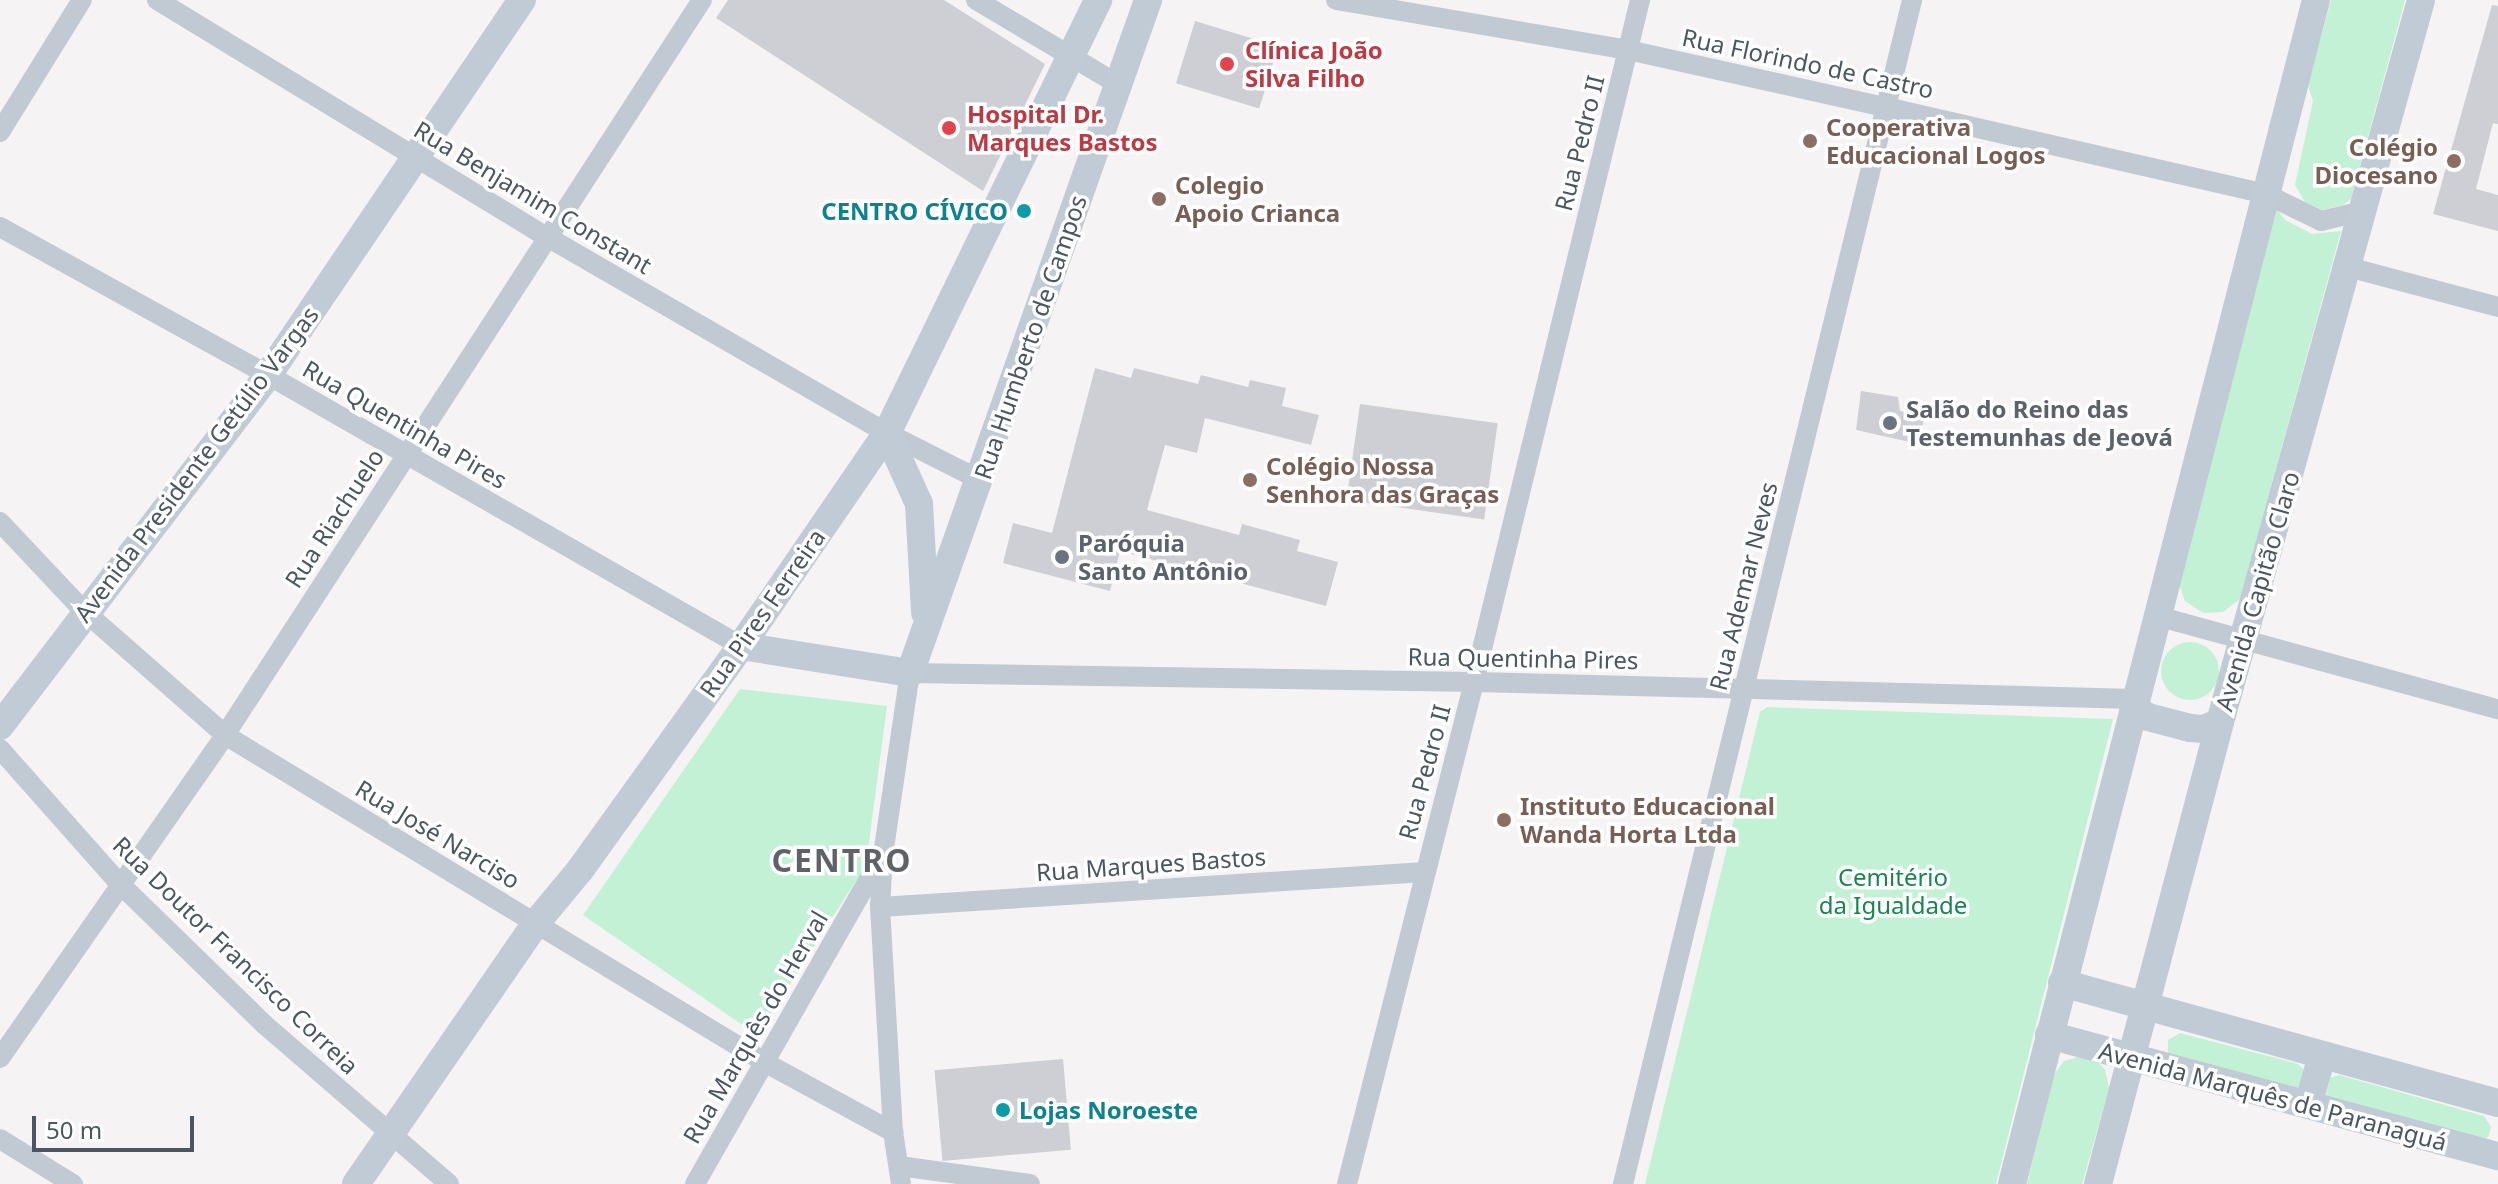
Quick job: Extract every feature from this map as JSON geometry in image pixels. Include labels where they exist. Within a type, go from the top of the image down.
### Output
[{"type":"street","points":[[0,132],[82,0]]},
{"type":"street","name":"Rua Benjamim Constant","points":[[157,0],[549,238],[887,433],[980,480]]},
{"type":"street","name":"Avenida Presidente Getúlio Vargas","points":[[0,726],[84,611],[268,375],[522,0]]},
{"type":"street","name":"Rua Riachuelo","points":[[0,1058],[225,735],[702,0]]},
{"type":"street","points":[[976,0],[1119,85]]},
{"type":"street","name":"Rua Pires Ferreira","points":[[356,1184],[536,923],[580,870],[741,646],[887,433],[1098,0]]},
{"type":"street","name":"Rua Humberto de Campos","points":[[910,673],[1148,0]]},
{"type":"street","name":"Rua Florindo de Castro","points":[[1336,0],[1628,50],[1886,107],[2266,194],[2321,221],[2363,211]]},
{"type":"street","name":"Rua Pedro II","points":[[1347,1184],[1474,682],[1640,0]]},
{"type":"street","name":"Rua Ademar Neves","points":[[1623,1184],[1912,0]]},
{"type":"street","points":[[2012,1184],[2316,0]]},
{"type":"street","name":"Avenida Capitão Claro","points":[[2098,1184],[2220,722],[2421,0]]},
{"type":"street","name":"Rua Quentinha Pires","points":[[0,227],[268,375],[741,646]]},
{"type":"street","points":[[2348,267],[2498,307]]},
{"type":"street","points":[[887,433],[919,504],[925,631]]},
{"type":"street","name":"Rua José Narciso","points":[[0,522],[84,611],[225,735],[766,1063],[893,1132]]},
{"type":"street","points":[[2157,616],[2498,709]]},
{"type":"street","points":[[741,646],[910,673],[883,855],[880,907],[893,1132],[900,1175],[1030,1184]]},
{"type":"street","name":"Rua Quentinha Pires","points":[[910,673],[1474,682],[2134,703]]},
{"type":"street","points":[[2134,703],[2148,717],[2190,728],[2204,729],[2220,722]]},
{"type":"street","name":"Rua Doutor Francisco Correia","points":[[0,749],[120,884],[265,1025],[449,1184]]},
{"type":"street","name":"Rua Marquês do Herval","points":[[695,1184],[883,855]]},
{"type":"street","name":"Rua Marques Bastos","points":[[880,907],[1425,872]]},
{"type":"street","points":[[2062,983],[2498,1103]]},
{"type":"street","name":"Avenida Marquês de Paranaguá","points":[[2049,1035],[2498,1156]]},
{"type":"street","points":[[2308,1105],[2322,1056]]},
{"type":"street","points":[[0,1139],[73,1184]]},
{"type":"green space","points":[[2331,0],[2405,0],[2351,199],[2343,205],[2323,210],[2305,202],[2295,185],[2313,101],[2308,86]]},
{"type":"green space","points":[[2276,208],[2285,220],[2312,234],[2341,231],[2240,599],[2223,612],[2203,613],[2185,601],[2178,582]]},
{"type":"green space","points":[[2190,642],[2211,650],[2219,671],[2211,692],[2190,700],[2169,692],[2161,671],[2169,650]]},
{"type":"green space","points":[[740,689],[887,706],[866,865],[757,1035],[583,915]]},
{"type":"green space","name":"Cemitério da Igualdade","points":[[1767,707],[2113,719],[1996,1184],[1645,1184],[1760,712]]},
{"type":"green space","points":[[2180,1033],[2298,1064],[2304,1070],[2298,1090],[2168,1053],[2168,1040]]},
{"type":"green space","points":[[2082,1056],[2099,1063],[2105,1070],[2109,1088],[2082,1184],[2027,1184],[2053,1076],[2064,1061]]},
{"type":"green space","points":[[2339,1075],[2484,1116],[2491,1127],[2489,1135],[2486,1139],[2326,1096],[2330,1078]]},
{"type":"building","name":"Hospital Dr. Marques Bastos","points":[[728,0],[944,0],[1045,64],[983,191],[716,18]]},
{"type":"building","points":[[2492,5],[2498,6],[2498,124],[2493,123],[2476,189],[2498,195],[2498,231],[2433,214]]},
{"type":"building","name":"Clínica João Silva Filho","points":[[1195,21],[1278,46],[1259,109],[1176,83]]},
{"type":"building","points":[[1095,368],[1131,378],[1134,368],[1198,384],[1201,375],[1248,387],[1250,380],[1286,388],[1282,406],[1319,415],[1311,445],[1205,418],[1197,453],[1165,445],[1147,510],[1239,535],[1242,524],[1300,540],[1297,551],[1338,562],[1326,606],[1120,551],[1110,591],[1003,563],[1013,523],[1052,533]]},
{"type":"building","name":"Salão do Reino das Testemunhas de Jeová","points":[[1861,391],[1898,397],[1900,411],[1925,415],[1919,444],[1856,430]]},
{"type":"building","points":[[1360,404],[1498,423],[1484,519],[1347,500]]},
{"type":"building","name":"Lojas Noroeste","points":[[1063,1059],[1071,1150],[942,1161],[934,1070]]},
{"type":"place","name":"Clínica João Silva Filho","points":[[1227,64]]},
{"type":"place","name":"Hospital Dr. Marques Bastos","points":[[949,128]]},
{"type":"place","name":"Cooperativa Educacional Logos","points":[[1810,141]]},
{"type":"place","name":"Colégio Diocesano","points":[[2454,161]]},
{"type":"place","name":"Colegio Apoio Crianca","points":[[1159,199]]},
{"type":"place","name":"CENTRO CÍVICO","points":[[1024,211]]},
{"type":"place","name":"Salão do Reino das Testemunhas de Jeová","points":[[1890,423]]},
{"type":"place","name":"Colégio Nossa Senhora das Graças","points":[[1250,480]]},
{"type":"place","name":"Paróquia Santo Antônio","points":[[1062,557]]},
{"type":"place","name":"Instituto Educacional Wanda Horta Ltda","points":[[1504,820]]},
{"type":"place","name":"Lojas Noroeste","points":[[1003,1110]]},
{"type":"district","name":"CENTRO","points":[[842,860]]}]
